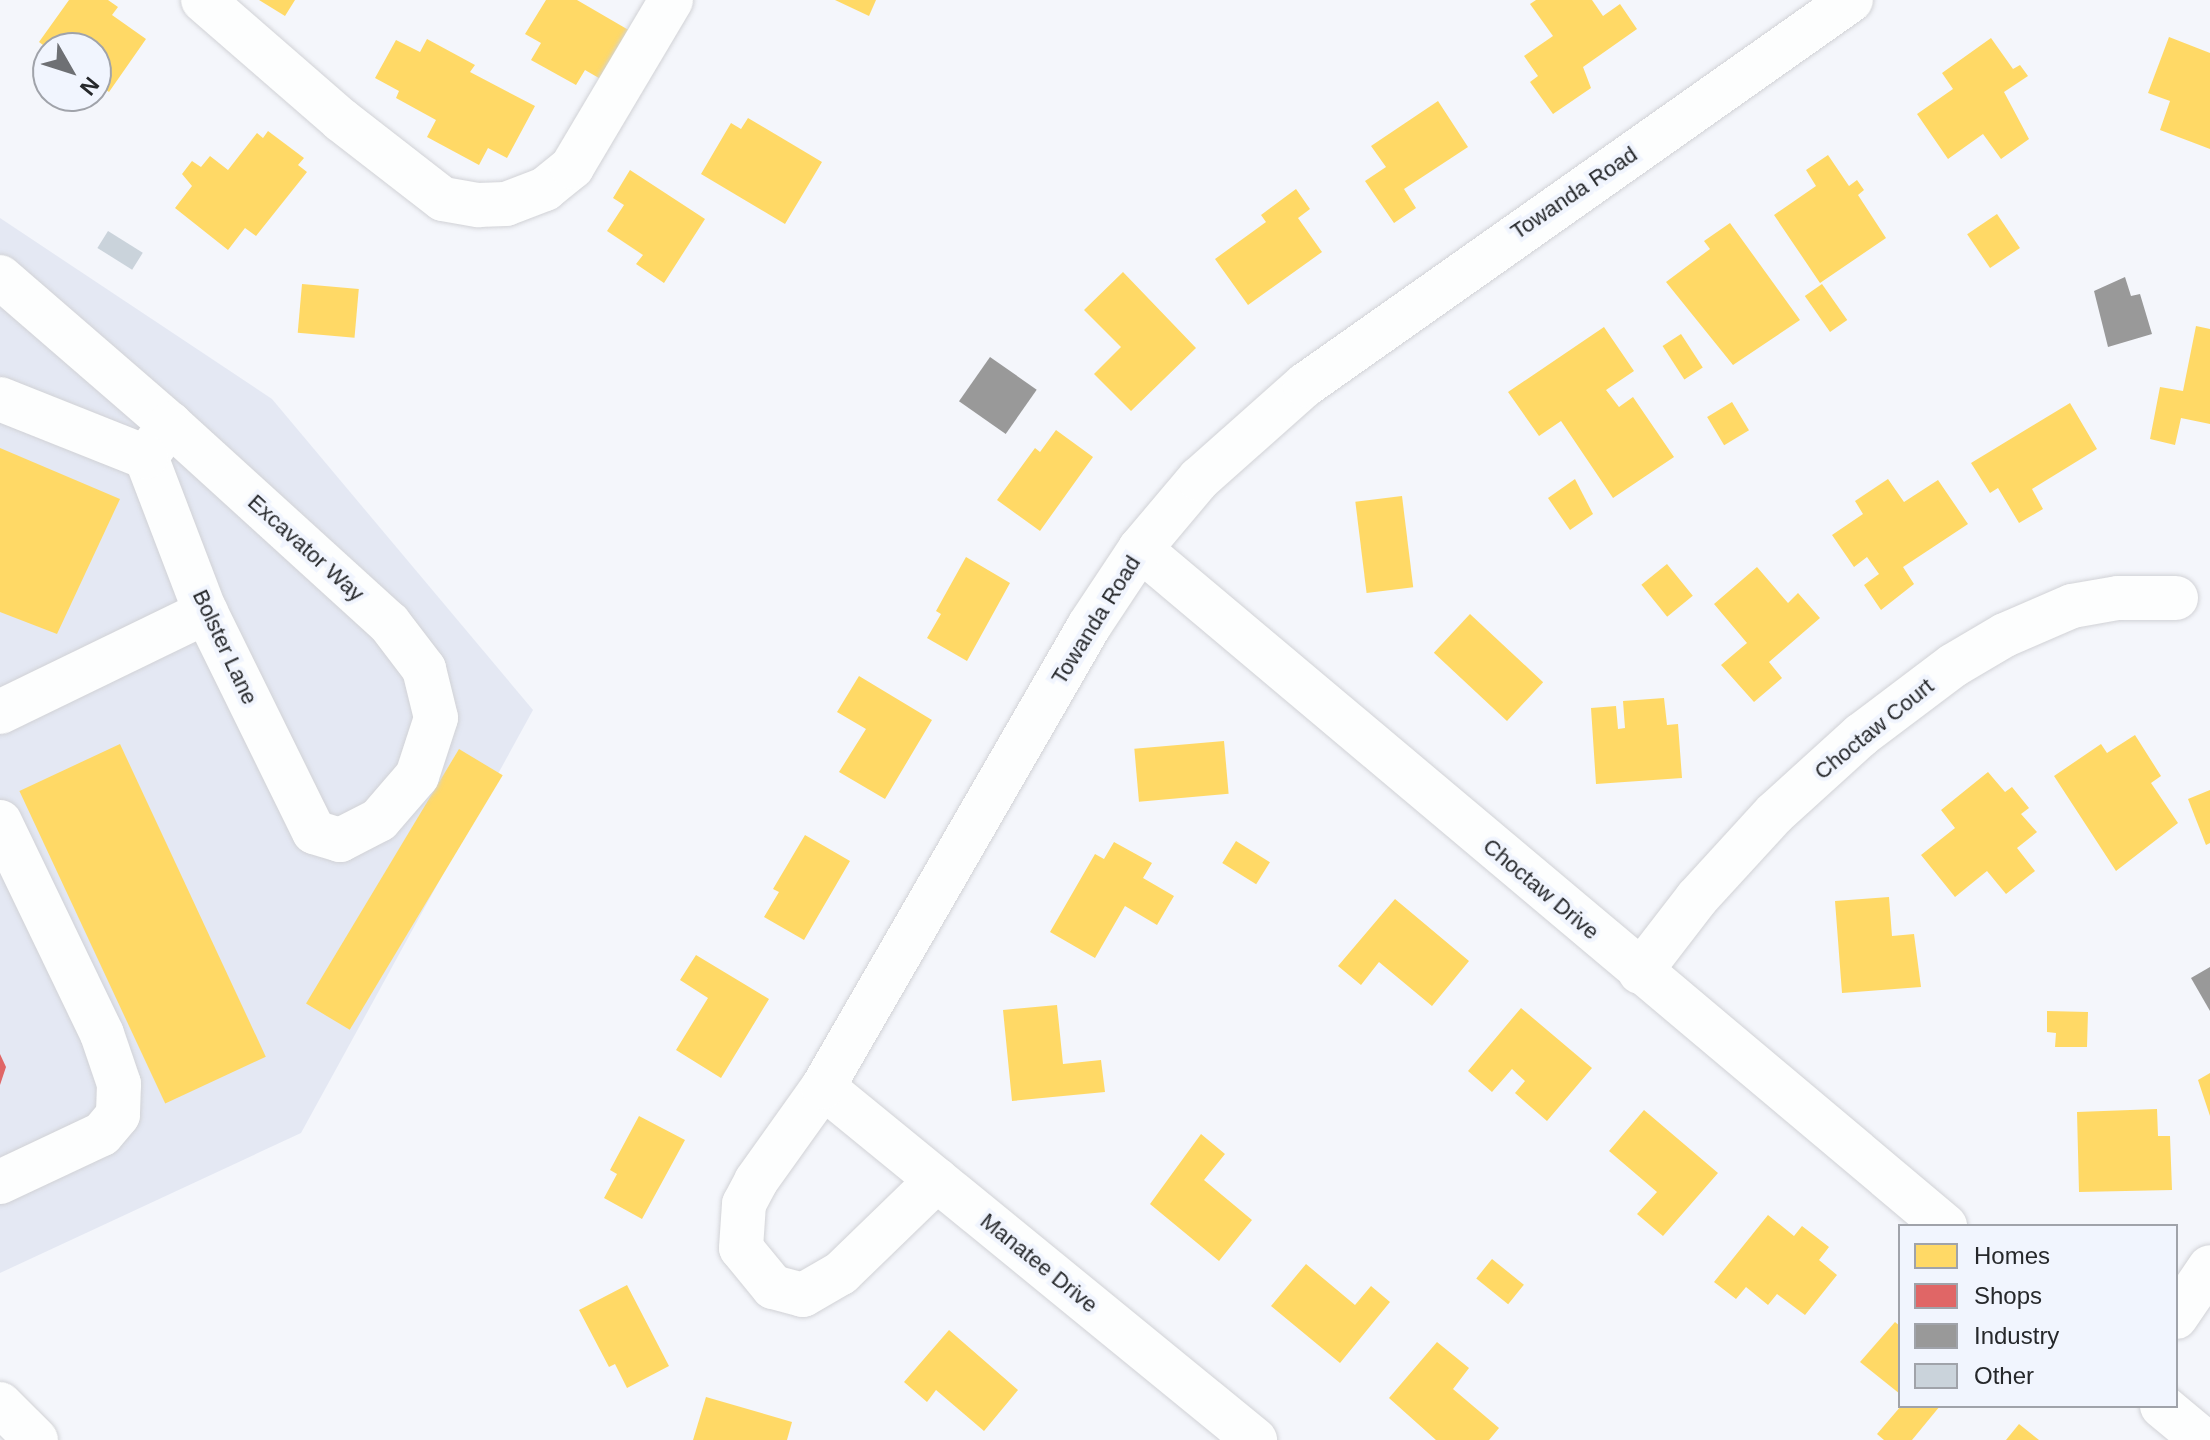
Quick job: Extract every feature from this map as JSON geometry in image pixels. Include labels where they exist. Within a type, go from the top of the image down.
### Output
[{"type":"street","points":[[203,0],[341,120],[443,199],[506,204],[545,189],[579,159],[671,0]]},
{"type":"street","name":"Towanda Road","points":[[937,1180],[820,1288],[803,1295],[773,1287],[741,1248],[744,1204],[823,1087],[1089,626],[1140,549],[1199,479],[1305,385],[1851,0]]},
{"type":"street","name":"Excavator Way","points":[[0,277],[158,441],[389,623],[424,669],[436,718],[417,776],[379,820],[340,840],[314,832]]},
{"type":"street","points":[[0,399],[158,441]]},
{"type":"street","name":"Bolster Lane","points":[[158,441],[206,612],[314,832]]},
{"type":"street","name":"Choctaw Drive","points":[[1140,549],[1943,1224]]},
{"type":"street","name":"Choctaw Court","points":[[1640,972],[1697,898],[1775,813],[1861,735],[1954,665],[2005,635],[2072,606],[2118,598],[2176,598]]},
{"type":"street","points":[[0,712],[206,612]]},
{"type":"street","points":[[0,822],[102,1034],[119,1084],[118,1115],[102,1134],[0,1182]]},
{"type":"street","name":"Manatee Drive","points":[[823,1087],[1255,1440]]},
{"type":"street","points":[[2178,1314],[2210,1267]]},
{"type":"street","points":[[0,1404],[36,1440]]},
{"type":"street","points":[[2164,1408],[2203,1440]]},
{"type":"shaded area","points":[[0,218],[272,399],[533,710],[301,1133],[0,1273]]},
{"type":"building: Homes","points":[[69,0],[108,0],[118,7],[112,15],[146,39],[112,88],[112,32],[46,32]]},
{"type":"building: Homes","points":[[259,0],[295,0],[285,16]]},
{"type":"building: Homes","points":[[546,0],[577,0],[632,32],[604,81],[585,70],[576,85],[531,60],[541,43],[525,34]]},
{"type":"building: Homes","points":[[835,0],[876,0],[869,16]]},
{"type":"building: Homes","points":[[1536,0],[1592,0],[1603,16],[1620,4],[1637,29],[1583,67],[1591,88],[1553,114],[1530,82],[1538,76],[1524,56],[1553,36],[1530,4]]},
{"type":"building: Homes","points":[[2169,37],[2210,53],[2210,149],[2160,130],[2170,101],[2148,93]]},
{"type":"building: Homes","points":[[1991,38],[2013,69],[2020,65],[2028,76],[2004,92],[2029,139],[2001,159],[1983,134],[1948,159],[1917,114],[1953,89],[1942,73]]},
{"type":"building: Homes","points":[[427,39],[475,65],[470,72],[535,106],[507,158],[488,148],[479,165],[427,137],[436,120],[396,98],[399,91],[375,78],[396,40],[420,52]]},
{"type":"building: Homes","points":[[1438,101],[1468,147],[1404,189],[1416,208],[1394,223],[1365,181],[1386,167],[1371,146]]},
{"type":"building: Homes","points":[[748,118],[822,162],[785,224],[701,174],[731,123],[741,129]]},
{"type":"building: Homes","points":[[268,131],[304,158],[298,165],[307,172],[256,236],[245,228],[228,250],[175,208],[192,186],[182,174],[192,161],[201,167],[210,156],[228,170],[257,133],[263,138]]},
{"type":"building: Homes","points":[[1828,155],[1849,186],[1857,180],[1864,190],[1858,195],[1886,238],[1820,283],[1774,215],[1816,186],[1806,170]]},
{"type":"building: Homes","points":[[630,170],[705,219],[664,283],[636,264],[643,255],[607,231],[624,205],[613,198]]},
{"type":"building: Homes","points":[[1296,189],[1310,209],[1298,218],[1322,252],[1248,305],[1215,259],[1266,222],[1261,215]]},
{"type":"building: Homes","points":[[1997,214],[2020,248],[1990,268],[1967,234]]},
{"type":"building: Homes","points":[[1730,223],[1800,320],[1733,365],[1666,282],[1710,249],[1704,241]]},
{"type":"building: Homes","points":[[1123,272],[1196,348],[1131,411],[1094,374],[1121,347],[1084,310]]},
{"type":"building: Homes","points":[[302,284],[359,289],[355,338],[298,333]]},
{"type":"building: Homes","points":[[1822,284],[1847,320],[1830,332],[1805,296]]},
{"type":"building: Homes","points":[[2196,326],[2210,329],[2210,424],[2181,418],[2175,445],[2150,439],[2160,387],[2183,391]]},
{"type":"building: Homes","points":[[1604,327],[1634,371],[1606,390],[1619,407],[1633,397],[1674,457],[1613,498],[1561,421],[1539,436],[1508,392]]},
{"type":"building: Homes","points":[[1681,334],[1703,368],[1684,380],[1663,346]]},
{"type":"building: Homes","points":[[1732,402],[1749,430],[1724,445],[1707,417]]},
{"type":"building: Homes","points":[[2070,403],[2097,449],[2032,489],[2043,509],[2019,523],[1998,488],[1990,493],[1971,463]]},
{"type":"building: Homes","points":[[1056,430],[1093,457],[1040,531],[997,500],[1035,448],[1040,452]]},
{"type":"building: Homes","points":[[0,448],[120,499],[57,634],[0,612]]},
{"type":"building: Homes","points":[[1575,479],[1593,514],[1570,530],[1548,498]]},
{"type":"building: Homes","points":[[1888,479],[1904,502],[1938,480],[1968,524],[1903,567],[1914,584],[1881,610],[1864,585],[1879,574],[1867,557],[1854,567],[1832,535],[1863,514],[1855,501]]},
{"type":"building: Homes","points":[[1402,496],[1413,587],[1367,593],[1355,502]]},
{"type":"building: Homes","points":[[966,557],[1010,583],[967,661],[927,638],[941,614],[936,611]]},
{"type":"building: Homes","points":[[1667,564],[1693,596],[1667,617],[1641,585]]},
{"type":"building: Homes","points":[[1757,567],[1788,603],[1798,593],[1820,618],[1769,662],[1782,678],[1754,702],[1721,665],[1747,643],[1714,604]]},
{"type":"building: Homes","points":[[1470,614],[1543,682],[1507,721],[1434,653]]},
{"type":"building: Homes","points":[[859,676],[932,720],[885,799],[839,772],[866,729],[837,712]]},
{"type":"building: Homes","points":[[1664,698],[1667,725],[1678,724],[1682,778],[1596,784],[1591,708],[1616,706],[1618,729],[1625,728],[1623,701]]},
{"type":"building: Homes","points":[[2135,735],[2161,776],[2151,783],[2178,823],[2116,871],[2054,776],[2101,744],[2107,753]]},
{"type":"building: Homes","points":[[1224,741],[1229,794],[1139,802],[1134,749]]},
{"type":"building: Homes","points":[[120,744],[266,1057],[165,1104],[19,791]]},
{"type":"building: Homes","points":[[459,749],[503,775],[350,1030],[306,1004]]},
{"type":"building: Homes","points":[[1988,772],[2005,792],[2012,787],[2029,808],[2021,814],[2037,832],[2017,848],[2035,871],[2006,894],[1987,871],[1955,897],[1921,855],[1955,828],[1941,810]]},
{"type":"building: Homes","points":[[2210,790],[2210,843],[2206,845],[2188,799]]},
{"type":"building: Homes","points":[[805,835],[850,861],[804,940],[764,917],[779,892],[773,889]]},
{"type":"building: Homes","points":[[1236,841],[1270,862],[1256,884],[1222,863]]},
{"type":"building: Homes","points":[[1114,842],[1152,863],[1143,878],[1174,896],[1157,925],[1125,906],[1095,958],[1050,932],[1095,854],[1104,859]]},
{"type":"building: Homes","points":[[1889,897],[1892,936],[1914,934],[1921,987],[1842,993],[1835,901]]},
{"type":"building: Homes","points":[[1395,899],[1469,961],[1432,1006],[1379,962],[1361,985],[1338,966]]},
{"type":"building: Homes","points":[[696,955],[769,999],[721,1078],[676,1050],[708,998],[680,980]]},
{"type":"building: Homes","points":[[1057,1005],[1063,1064],[1101,1060],[1105,1092],[1012,1101],[1003,1010]]},
{"type":"building: Homes","points":[[1521,1008],[1592,1068],[1547,1121],[1515,1093],[1525,1081],[1512,1069],[1492,1092],[1468,1071]]},
{"type":"building: Homes","points":[[2047,1011],[2088,1012],[2087,1047],[2055,1047],[2056,1033],[2047,1032]]},
{"type":"building: Homes","points":[[2210,1073],[2210,1116],[2198,1080]]},
{"type":"building: Homes","points":[[2157,1109],[2158,1136],[2170,1136],[2172,1190],[2079,1192],[2077,1112]]},
{"type":"building: Homes","points":[[1644,1110],[1718,1173],[1663,1236],[1637,1214],[1657,1192],[1609,1151]]},
{"type":"building: Homes","points":[[639,1116],[685,1140],[642,1219],[604,1198],[617,1174],[610,1170]]},
{"type":"building: Homes","points":[[1201,1134],[1225,1154],[1204,1180],[1252,1220],[1219,1261],[1150,1204]]},
{"type":"building: Homes","points":[[1768,1215],[1794,1236],[1802,1226],[1829,1247],[1819,1260],[1837,1275],[1805,1315],[1777,1294],[1768,1305],[1746,1287],[1736,1299],[1714,1282]]},
{"type":"building: Homes","points":[[1492,1259],[1524,1285],[1508,1304],[1476,1278]]},
{"type":"building: Homes","points":[[1306,1264],[1355,1305],[1371,1286],[1390,1302],[1340,1363],[1271,1306]]},
{"type":"building: Homes","points":[[627,1285],[669,1366],[627,1388],[615,1364],[609,1367],[579,1310]]},
{"type":"building: Homes","points":[[1895,1322],[1898,1324],[1898,1392],[1860,1362]]},
{"type":"building: Homes","points":[[949,1330],[1018,1390],[984,1431],[936,1390],[927,1402],[904,1382]]},
{"type":"building: Homes","points":[[1437,1342],[1469,1368],[1453,1389],[1499,1428],[1489,1440],[1436,1440],[1389,1398]]},
{"type":"building: Homes","points":[[706,1397],[792,1422],[787,1440],[693,1440]]},
{"type":"building: Homes","points":[[1899,1408],[1938,1408],[1912,1440],[1884,1440],[1877,1434]]},
{"type":"building: Homes","points":[[2019,1424],[2039,1440],[2006,1440]]},
{"type":"building: Shops","points":[[0,1054],[6,1067],[0,1085]]},
{"type":"building: Industry","points":[[2125,277],[2131,296],[2140,294],[2152,334],[2108,347],[2094,291]]},
{"type":"building: Industry","points":[[990,357],[1037,390],[1006,434],[959,401]]},
{"type":"building: Industry","points":[[2210,967],[2210,1011],[2191,978]]},
{"type":"building: Other","points":[[108,231],[143,253],[132,270],[97,248]]}]
